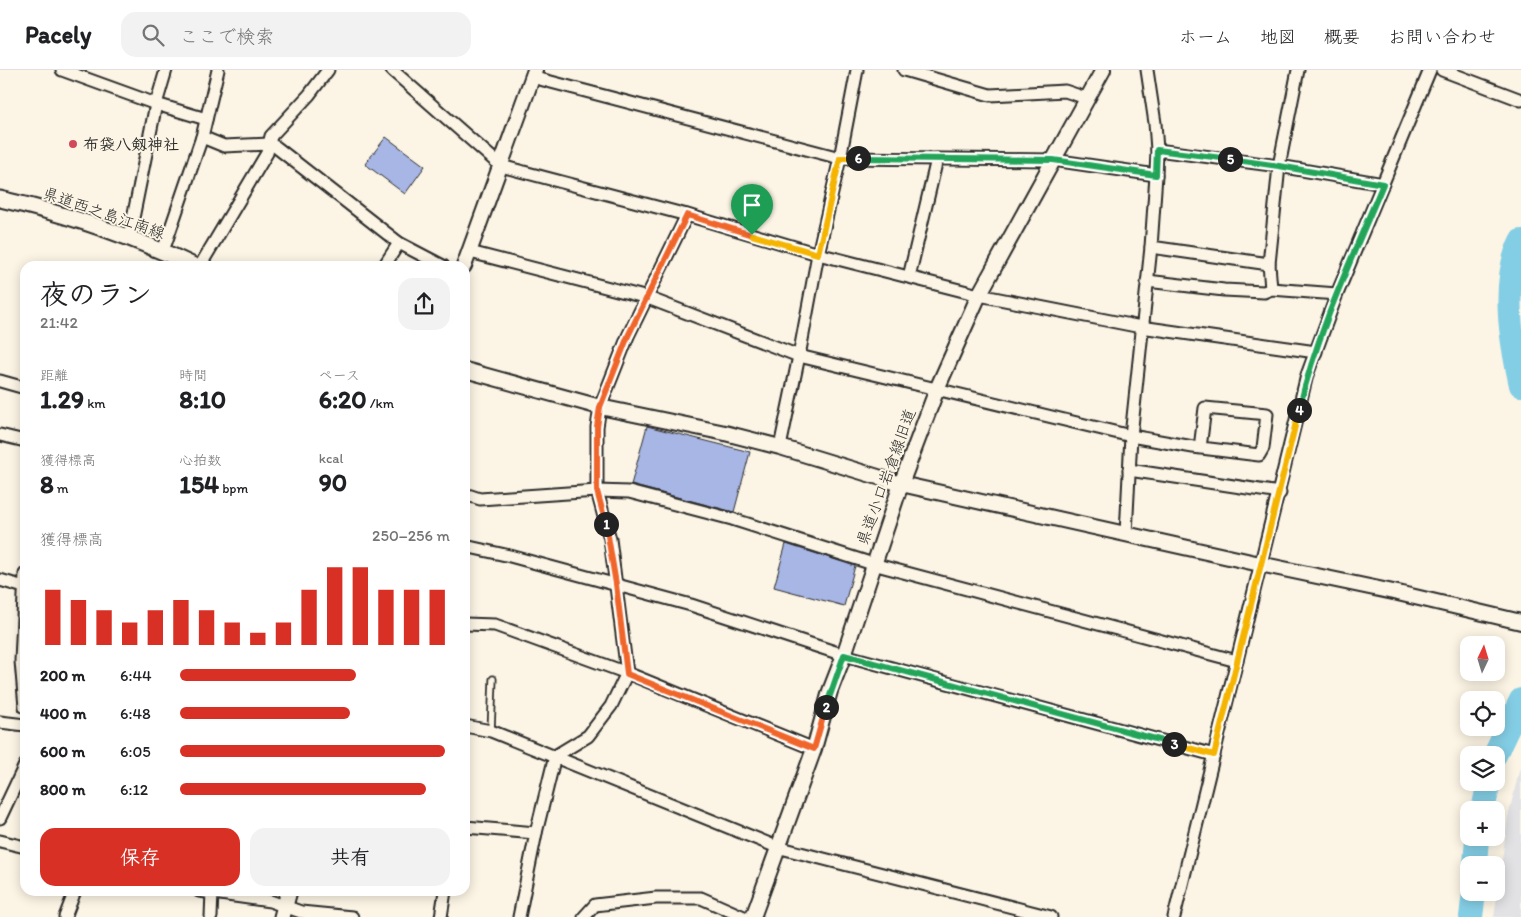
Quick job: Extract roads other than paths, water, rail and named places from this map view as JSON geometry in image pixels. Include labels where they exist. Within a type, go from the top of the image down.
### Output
[{"type":"main road","name":"県道西之島江南線","points":[[0,199],[66,216],[130,238],[184,261]]},
{"type":"main road","points":[[284,912],[288,896]]},
{"type":"street","points":[[62,70],[156,104],[206,119]]},
{"type":"street","points":[[130,238],[156,104],[166,70]]},
{"type":"street","points":[[163,251],[202,137],[218,70]]},
{"type":"street","points":[[203,261],[267,153],[271,136],[309,95],[328,70]]},
{"type":"street","points":[[392,70],[501,166],[687,215],[818,254],[979,294],[1141,327],[1316,352]]},
{"type":"street","points":[[780,447],[857,70]]},
{"type":"street","points":[[904,70],[990,94],[1065,91],[1086,98]]},
{"type":"street","name":"県道小口岩倉線旧道","points":[[753,917],[814,749],[830,691],[844,655],[901,484],[936,389],[979,294],[1103,70]]},
{"type":"street","points":[[1126,534],[1131,436],[1141,327],[1151,247],[1156,175],[1157,150],[1147,70]]},
{"type":"street","points":[[1272,289],[1269,264],[1279,166],[1298,70]]},
{"type":"street","points":[[1174,917],[1260,564],[1280,494],[1307,375],[1337,294],[1430,70]]},
{"type":"street","points":[[1442,70],[1521,100]]},
{"type":"street","points":[[466,261],[533,74],[840,158],[1053,160],[1156,175]]},
{"type":"street","points":[[202,137],[224,146],[269,144],[276,147],[399,243],[433,261]]},
{"type":"street","points":[[1157,150],[1279,166],[1383,184]]},
{"type":"street","points":[[909,277],[936,159]]},
{"type":"street","points":[[519,917],[536,833],[555,756],[588,736],[611,706],[627,674],[610,539],[597,491],[597,427],[600,407],[628,336],[687,215]]},
{"type":"street","points":[[387,261],[399,243]]},
{"type":"street","points":[[1151,247],[1269,264]]},
{"type":"street","points":[[470,252],[648,298],[799,356],[1131,436],[1200,448],[1259,455],[1262,448],[1267,414],[1205,408],[1200,448]]},
{"type":"street","points":[[1147,281],[1224,290],[1264,292],[1272,289],[1337,294]]},
{"type":"street","points":[[470,371],[600,407],[725,433],[780,447],[901,484],[1398,593],[1521,622]]},
{"type":"street","points":[[0,381],[20,387]]},
{"type":"street","points":[[0,435],[20,440]]},
{"type":"street","points":[[1129,470],[1280,494]]},
{"type":"street","points":[[470,496],[480,499],[597,491],[629,492],[723,516],[874,564],[1237,661]]},
{"type":"street","points":[[470,547],[616,584],[691,605],[844,655],[1214,755]]},
{"type":"street","points":[[0,580],[20,585]]},
{"type":"street","points":[[470,624],[495,625],[627,674],[814,749]]},
{"type":"street","points":[[0,722],[20,724]]},
{"type":"street","points":[[470,727],[491,731],[778,847],[1051,917]]},
{"type":"street","points":[[0,818],[20,776]]},
{"type":"street","points":[[470,826],[536,833]]},
{"type":"street","points":[[0,841],[20,846]]},
{"type":"street","points":[[65,917],[73,896]]},
{"type":"street","points":[[211,917],[212,896]]},
{"type":"street","points":[[238,896],[270,901],[284,912],[352,917]]},
{"type":"street","points":[[441,917],[444,896]]},
{"type":"street","points":[[584,917],[595,905],[656,898],[701,898],[744,917]]},
{"type":"lane","points":[[491,731],[494,679]]},
{"type":"waterway","points":[[1521,241],[1511,275],[1510,293],[1511,331],[1521,385]]},
{"type":"waterway","points":[[1499,746],[1521,700]]},
{"type":"waterway","points":[[1485,801],[1487,791]]},
{"type":"waterway","points":[[1476,846],[1476,856]]},
{"type":"waterway","points":[[1471,917],[1473,901]]},
{"type":"place","name":"布袋八剱神社","points":[[73,144]]}]
